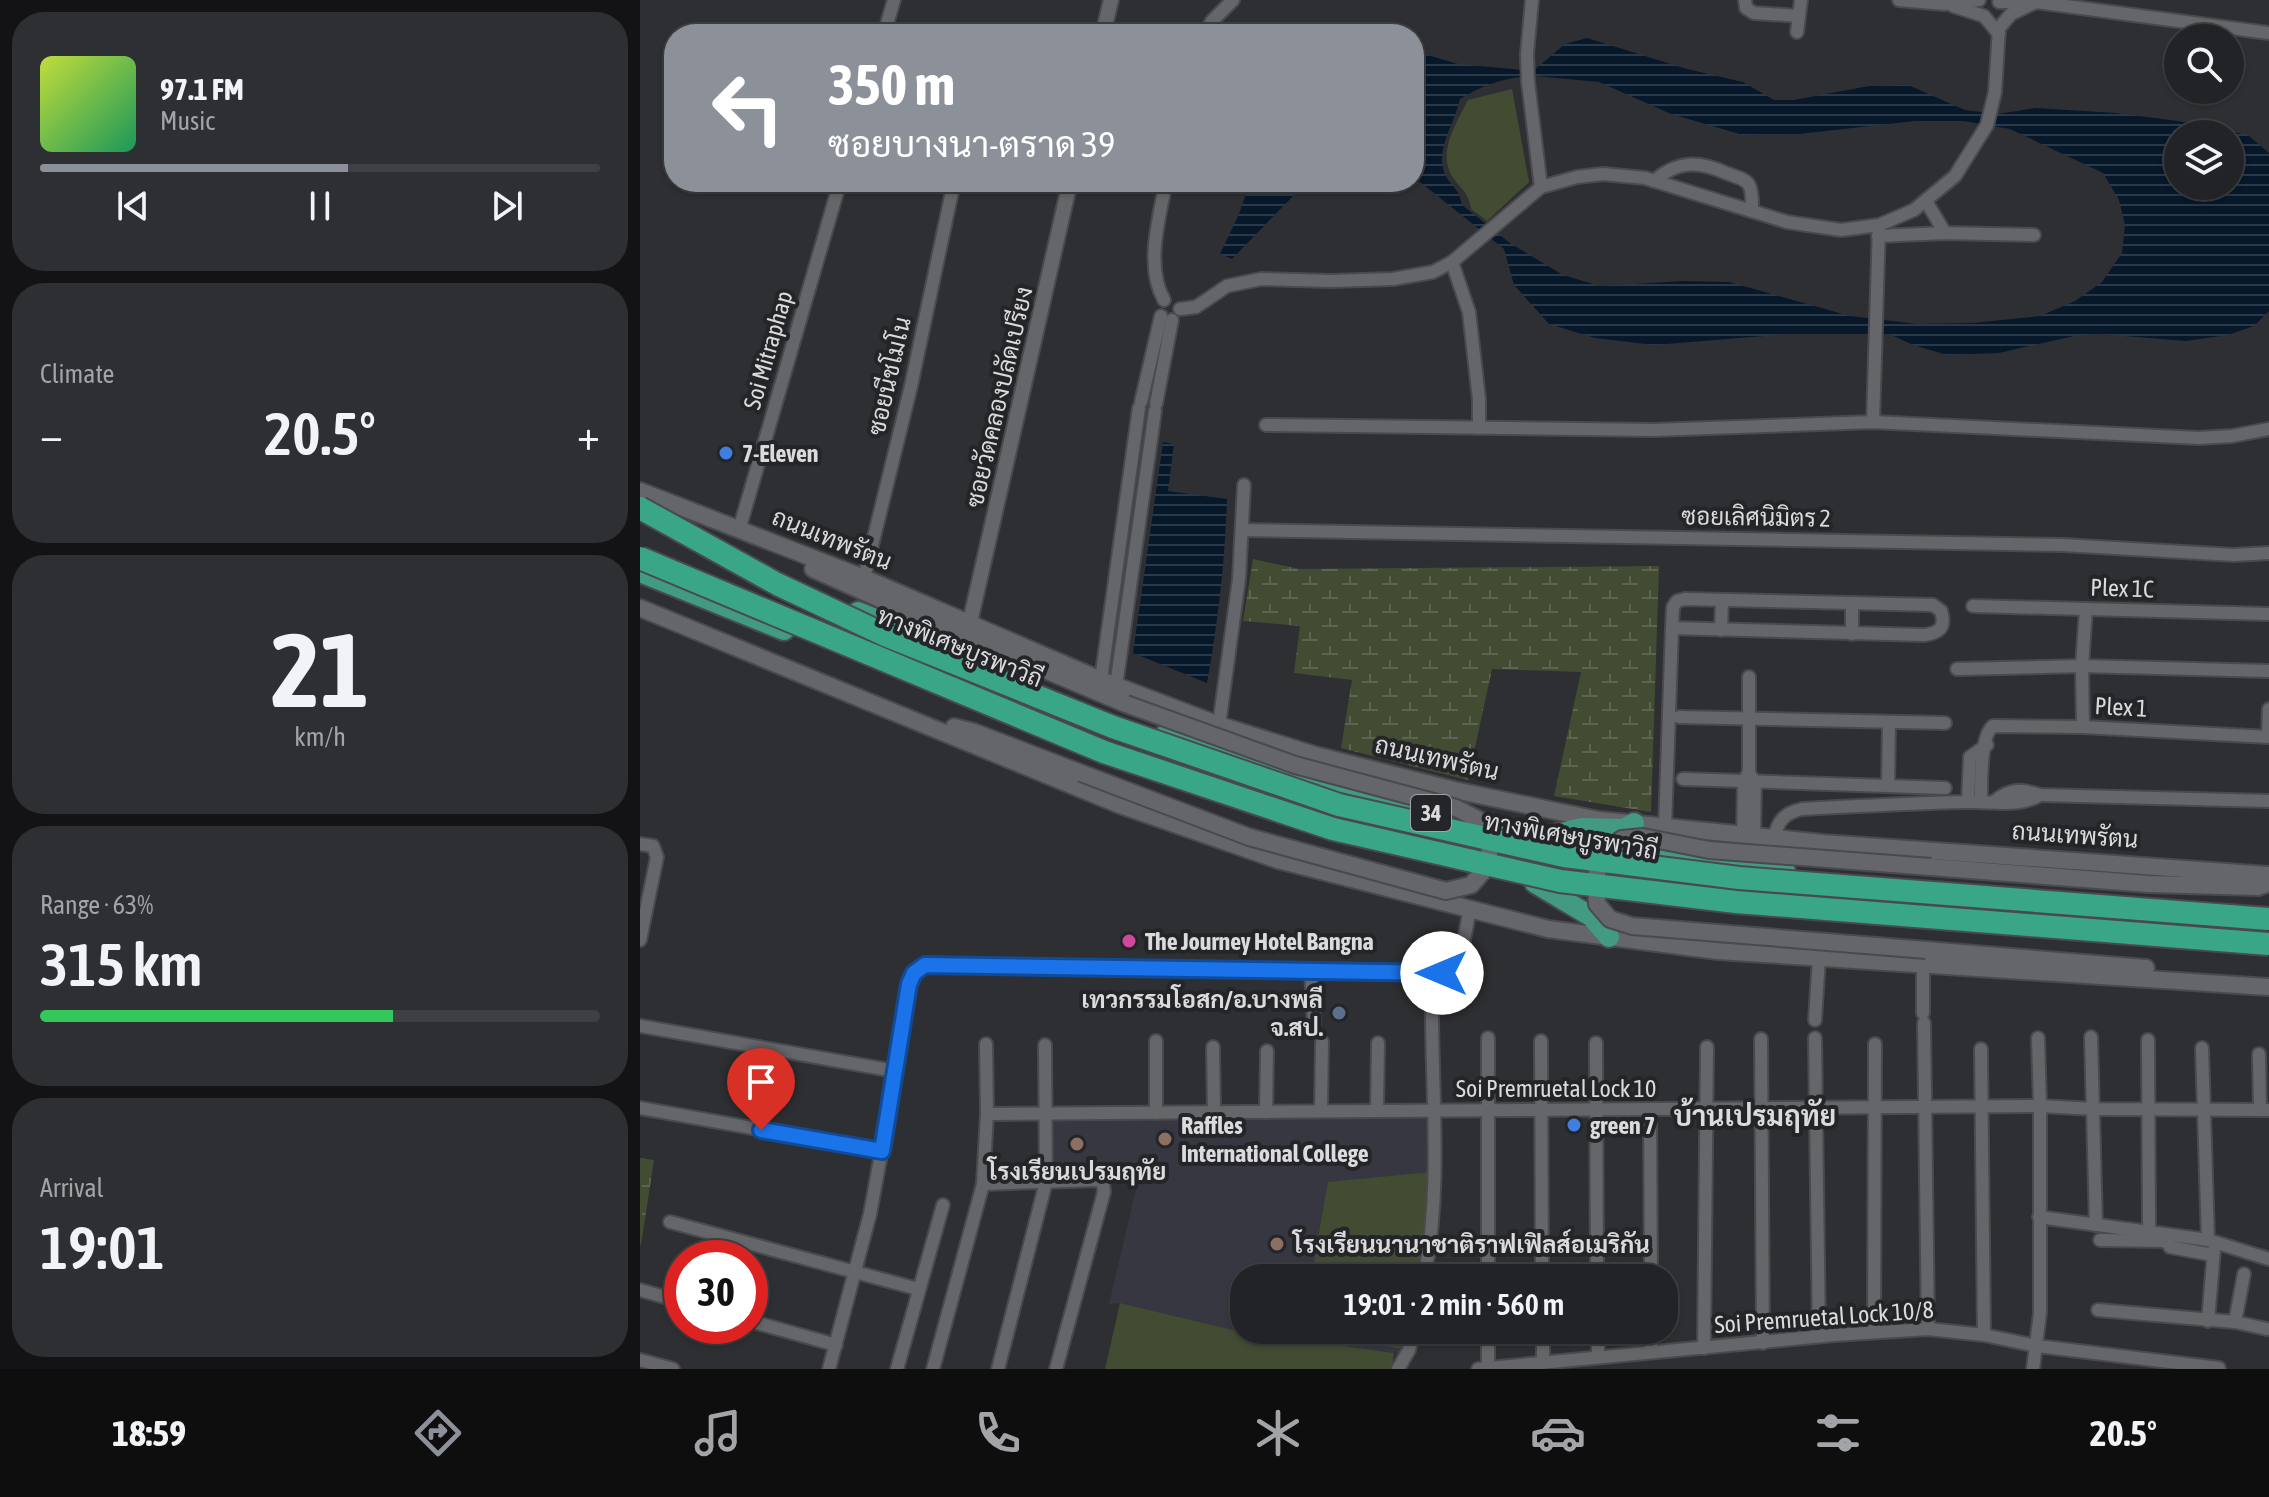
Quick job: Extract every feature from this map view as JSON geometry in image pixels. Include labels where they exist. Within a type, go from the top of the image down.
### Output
[{"type":"highway","points":[[640,508],[777,584],[885,635],[1113,727],[1339,805],[1564,856],[1739,878],[2269,919]]},
{"type":"highway","name":"34","points":[[640,520],[1115,717],[1343,792],[1566,845],[1739,867],[2269,910]]},
{"type":"highway","name":"ทางพิเศษบูรพาวิถี","points":[[640,520],[772,593],[881,644],[1109,736],[1337,814],[1563,866],[1737,887],[2269,929]]},
{"type":"highway","name":"ทางพิเศษบูรพาวิถี","points":[[640,558],[1104,752],[1333,829],[1560,881],[1604,887],[1752,904],[2269,947]]},
{"type":"highway","name":"34","points":[[640,572],[1102,759],[1331,836],[1535,883],[1735,908],[2269,947]]},
{"type":"highway","points":[[1537,838],[1582,828],[1624,829],[1634,823]]},
{"type":"highway","points":[[1535,883],[1592,917],[1609,937]]},
{"type":"main road","name":"ถนนเทพรัตน","points":[[640,491],[864,578],[1108,683],[1219,725],[1315,755],[1454,790],[1599,820],[1748,836],[2269,875]]},
{"type":"main road","points":[[760,538],[795,561],[1126,704],[1295,765],[1456,808],[1483,822],[1491,841],[1487,867],[1471,885],[1446,891],[1249,837],[974,732],[900,714]]},
{"type":"main road","points":[[640,608],[1120,805],[1278,860],[1548,929],[1718,951],[1819,958],[1924,957]]},
{"type":"main road","points":[[2263,987],[2155,969],[1924,957],[1632,926],[1610,919],[1597,904],[1596,876],[1605,851],[1622,839],[1643,837],[1709,850],[2149,884],[2258,887],[2269,883]]},
{"type":"street","points":[[887,24],[894,0]]},
{"type":"street","points":[[1105,24],[1111,0]]},
{"type":"street","points":[[1210,24],[1233,0]]},
{"type":"street","points":[[1532,0],[1528,82],[1541,187]]},
{"type":"street","points":[[1745,0],[1746,8],[1754,13],[1799,16]]},
{"type":"street","points":[[1797,32],[1801,0]]},
{"type":"street","points":[[1899,0],[1948,3],[1980,0],[1983,8],[2026,1],[2269,33]]},
{"type":"street","points":[[1999,31],[2011,14],[2026,1]]},
{"type":"street","points":[[1948,3],[1984,16],[1999,31]]},
{"type":"street","points":[[1878,231],[1914,210],[1955,176],[1985,129],[1995,92],[1999,31],[1997,4]]},
{"type":"street","points":[[1654,181],[1676,166],[1691,163],[1706,165],[1749,184],[1752,211]]},
{"type":"street","points":[[1171,315],[1196,307],[1227,286],[1261,279],[1330,281],[1403,278],[1433,272],[1452,262],[1541,187],[1603,174],[1625,174],[1654,181],[1787,222],[1816,227],[2034,235]]},
{"type":"street","name":"Soi Mitraphap","points":[[739,530],[837,192]]},
{"type":"street","name":"ซอยนีชโมโน","points":[[864,578],[911,386],[952,192]]},
{"type":"street","name":"ซอยวัดคลองปลัดเปรียง","points":[[970,622],[1068,192]]},
{"type":"street","points":[[1108,683],[1141,400],[1178,302],[1164,300],[1158,289],[1155,263],[1165,192]]},
{"type":"street","points":[[1926,201],[1945,233]]},
{"type":"street","points":[[1873,422],[1878,231]]},
{"type":"street","points":[[1452,262],[1469,312],[1479,399],[1479,428]]},
{"type":"street","points":[[1108,683],[1171,315]]},
{"type":"street","points":[[1141,400],[1156,402]]},
{"type":"street","points":[[1266,425],[1653,430],[1873,422],[2199,438],[2269,429]]},
{"type":"street","points":[[1219,725],[1239,579],[1244,485]]},
{"type":"street","name":"ซอยเลิศนิมิตร 2","points":[[1242,530],[2047,545],[2234,555],[2269,553]]},
{"type":"street","points":[[1721,630],[1722,600]]},
{"type":"street","points":[[1665,827],[1672,628],[1673,607],[1677,601],[1933,605],[1941,611],[1944,620],[1942,628],[1935,634],[1672,628]]},
{"type":"street","points":[[1852,603],[1852,634]]},
{"type":"street","name":"Plex 1C","points":[[1973,606],[2269,614]]},
{"type":"street","points":[[2083,727],[2082,666],[2086,609]]},
{"type":"street","points":[[1957,669],[2082,666],[2269,671]]},
{"type":"street","points":[[1748,836],[1749,677]]},
{"type":"street","points":[[2268,737],[2269,709]]},
{"type":"street","points":[[1679,717],[1945,723]]},
{"type":"street","points":[[1888,786],[1889,722]]},
{"type":"street","name":"Plex 1","points":[[1975,802],[1970,757],[1987,745],[1988,731],[1993,726],[2083,727],[2268,737]]},
{"type":"street","points":[[1683,779],[1749,778],[1945,788]]},
{"type":"street","points":[[1774,838],[1782,818],[1790,811],[1995,801],[2006,792],[2015,798],[2028,791],[2040,795],[2269,801]]},
{"type":"street","points":[[640,844],[653,846],[656,850],[644,895],[640,940]]},
{"type":"street","points":[[833,1368],[882,1151],[909,984],[914,973],[925,965],[1442,973],[1451,970],[1457,962],[1470,909]]},
{"type":"street","points":[[1924,957],[1928,1329]]},
{"type":"street","points":[[1815,1020],[1819,958]]},
{"type":"street","points":[[1311,971],[1314,1023]]},
{"type":"street","points":[[1426,1264],[1434,1216],[1432,1010]]},
{"type":"street","points":[[640,1026],[895,1071]]},
{"type":"street","points":[[2091,1037],[2096,1225]]},
{"type":"street","points":[[1488,1038],[1488,1264]]},
{"type":"street","points":[[1815,1038],[1819,1336]]},
{"type":"street","points":[[2033,1369],[2039,1327],[2038,1038]]},
{"type":"street","points":[[1761,1039],[1763,1343]]},
{"type":"street","points":[[2148,1040],[2149,1230]]},
{"type":"street","points":[[1156,1041],[1156,1113]]},
{"type":"street","points":[[1541,1041],[1542,1264]]},
{"type":"street","points":[[1321,1111],[1322,1042]]},
{"type":"street","points":[[1377,1111],[1378,1043]]},
{"type":"street","points":[[1596,1043],[1597,1264]]},
{"type":"street","points":[[933,1369],[983,1184],[987,1114],[986,1044]]},
{"type":"street","points":[[1874,1331],[1875,1044]]},
{"type":"street","points":[[998,1369],[1046,1182],[1045,1045]]},
{"type":"street","points":[[1213,1047],[1214,1112]]},
{"type":"street","points":[[1704,1348],[1707,1047]]},
{"type":"street","points":[[2202,1048],[2212,1246],[2208,1321]]},
{"type":"street","points":[[1981,1049],[1984,1335]]},
{"type":"street","points":[[1266,1112],[1267,1051]]},
{"type":"street","points":[[2259,1054],[2264,1110]]},
{"type":"street","name":"Soi Premruetal Lock 10","points":[[987,1114],[2040,1106],[2264,1110]]},
{"type":"street","points":[[640,1108],[882,1151]]},
{"type":"street","points":[[1650,1109],[1651,1264]]},
{"type":"street","points":[[983,1184],[1098,1180],[1104,1187],[1056,1369]]},
{"type":"street","points":[[897,1369],[943,1205]]},
{"type":"street","points":[[2039,1217],[2149,1230],[2269,1259]]},
{"type":"street","points":[[670,1222],[918,1289]]},
{"type":"street","points":[[2100,1240],[2166,1241],[2170,1247],[2212,1246]]},
{"type":"street","points":[[2235,1322],[2244,1274]]},
{"type":"street","points":[[640,1290],[664,1297]]},
{"type":"street","points":[[2098,1310],[2235,1322],[2267,1329]]},
{"type":"street","points":[[768,1326],[836,1345]]},
{"type":"street","name":"Soi Premruetal Lock 10/8","points":[[1478,1369],[1874,1331],[1928,1329],[2219,1368]]},
{"type":"street","points":[[1401,1368],[1410,1344]]},
{"type":"street","points":[[1488,1344],[1488,1369]]},
{"type":"street","points":[[1543,1344],[1543,1363]]},
{"type":"street","points":[[1598,1344],[1598,1357]]},
{"type":"street","points":[[1651,1344],[1651,1352]]},
{"type":"street","points":[[640,1360],[673,1369]]},
{"type":"shaded area","name":"โรงเรียนนานาชาติราฟเฟิลส์อเมริกัน","points":[[1047,1114],[1433,1114],[1425,1264],[1230,1264],[1230,1329],[1120,1303],[1109,1304],[1138,1180],[1106,1171],[1048,1171]]},
{"type":"shaded area","name":"โรงเรียนนานาชาติราฟเฟิลส์อเมริกัน","points":[[1330,1344],[1407,1344],[1402,1354]]},
{"type":"green space","points":[[1512,89],[1529,182],[1487,221],[1471,209],[1467,197],[1450,172],[1448,144],[1468,100]]},
{"type":"green space","points":[[1253,559],[1299,569],[1659,566],[1651,812],[1554,796],[1581,672],[1492,669],[1468,780],[1341,748],[1352,680],[1294,673],[1300,626],[1243,621]]},
{"type":"green space","points":[[640,1158],[654,1160],[641,1245],[640,1245]]},
{"type":"green space","points":[[1431,1172],[1424,1264],[1313,1264],[1328,1182]]},
{"type":"green space","points":[[1120,1303],[1230,1329],[1230,1344],[1330,1344],[1394,1353],[1392,1369],[1105,1369]]},
{"type":"green space","points":[[1370,1344],[1406,1344],[1405,1349]]},
{"type":"water","points":[[1587,38],[1687,69],[1743,82],[1774,100],[1794,100],[1869,86],[1908,85],[1965,110],[1998,114],[2035,108],[2170,120],[2164,120],[2164,200],[2244,200],[2244,134],[2248,135],[2269,153],[2269,311],[2254,326],[2228,335],[2186,341],[2099,334],[2074,336],[1999,353],[1947,355],[1889,334],[1788,334],[1654,345],[1595,338],[1549,324],[1514,285],[1504,249],[1424,185],[1424,54],[1458,64],[1533,71],[1565,44]],"holes":[[[1535,76],[1599,82],[1671,114],[1743,135],[1799,134],[1915,121],[1963,121],[2010,129],[2103,173],[2119,200],[2125,225],[2122,253],[2102,282],[2075,301],[2040,316],[1973,323],[1917,324],[1850,316],[1729,282],[1600,286],[1563,275],[1510,243],[1462,205],[1459,194],[1444,172],[1442,153],[1460,99],[1496,82]]]},
{"type":"water","points":[[1247,192],[1297,192],[1232,259],[1220,254]]},
{"type":"water","points":[[1163,442],[1174,444],[1168,491],[1227,499],[1220,591],[1207,683],[1133,653]]},
{"type":"place","name":"7-Eleven","points":[[726,453]]},
{"type":"place","name":"The Journey Hotel Bangna","points":[[1129,941]]},
{"type":"place","name":"เทวกรรมโอสก/อ.บางพลี จ.สป.","points":[[1339,1013]]},
{"type":"place","name":"green 7","points":[[1574,1125]]},
{"type":"place","name":"Raffles International College","points":[[1165,1139]]},
{"type":"place","name":"โรงเรียนเปรมฤทัย","points":[[1077,1144]]},
{"type":"place","name":"โรงเรียนนานาชาติราฟเฟิลส์อเมริกัน","points":[[1277,1244]]},
{"type":"district","name":"บ้านเปรมฤทัย","points":[[1755,1116]]},
{"type":"route","points":[[761,1130],[882,1151],[909,984],[918,968],[925,965],[1442,973]]}]
